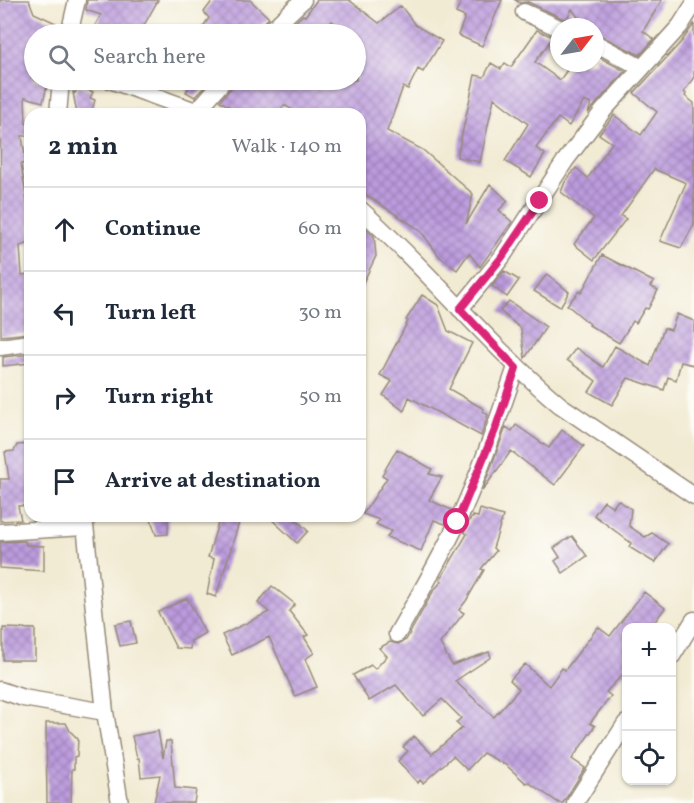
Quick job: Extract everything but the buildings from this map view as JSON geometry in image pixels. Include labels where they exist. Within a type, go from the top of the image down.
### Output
[{"type":"street","points":[[71,24],[77,0]]},
{"type":"street","points":[[278,24],[303,0]]},
{"type":"street","points":[[460,309],[502,257],[565,161],[603,111],[680,26],[694,4],[687,0]]},
{"type":"street","points":[[524,12],[550,24]]},
{"type":"street","points":[[604,48],[642,68]]},
{"type":"street","points":[[59,108],[60,90]]},
{"type":"street","points":[[137,90],[186,108]]},
{"type":"street","points":[[204,108],[217,90]]},
{"type":"street","points":[[366,214],[516,368],[560,405],[694,496]]},
{"type":"street","points":[[0,347],[24,345]]},
{"type":"street","points":[[397,634],[434,569],[457,522],[491,440],[516,368]]},
{"type":"street","points":[[0,532],[84,522],[105,712],[120,803]]},
{"type":"street","points":[[676,649],[694,620]]},
{"type":"street","points":[[0,690],[23,698],[105,712]]},
{"type":"street","points":[[575,803],[622,731]]},
{"type":"route","points":[[457,522],[476,480],[516,368],[460,309],[502,257],[540,201]]}]
